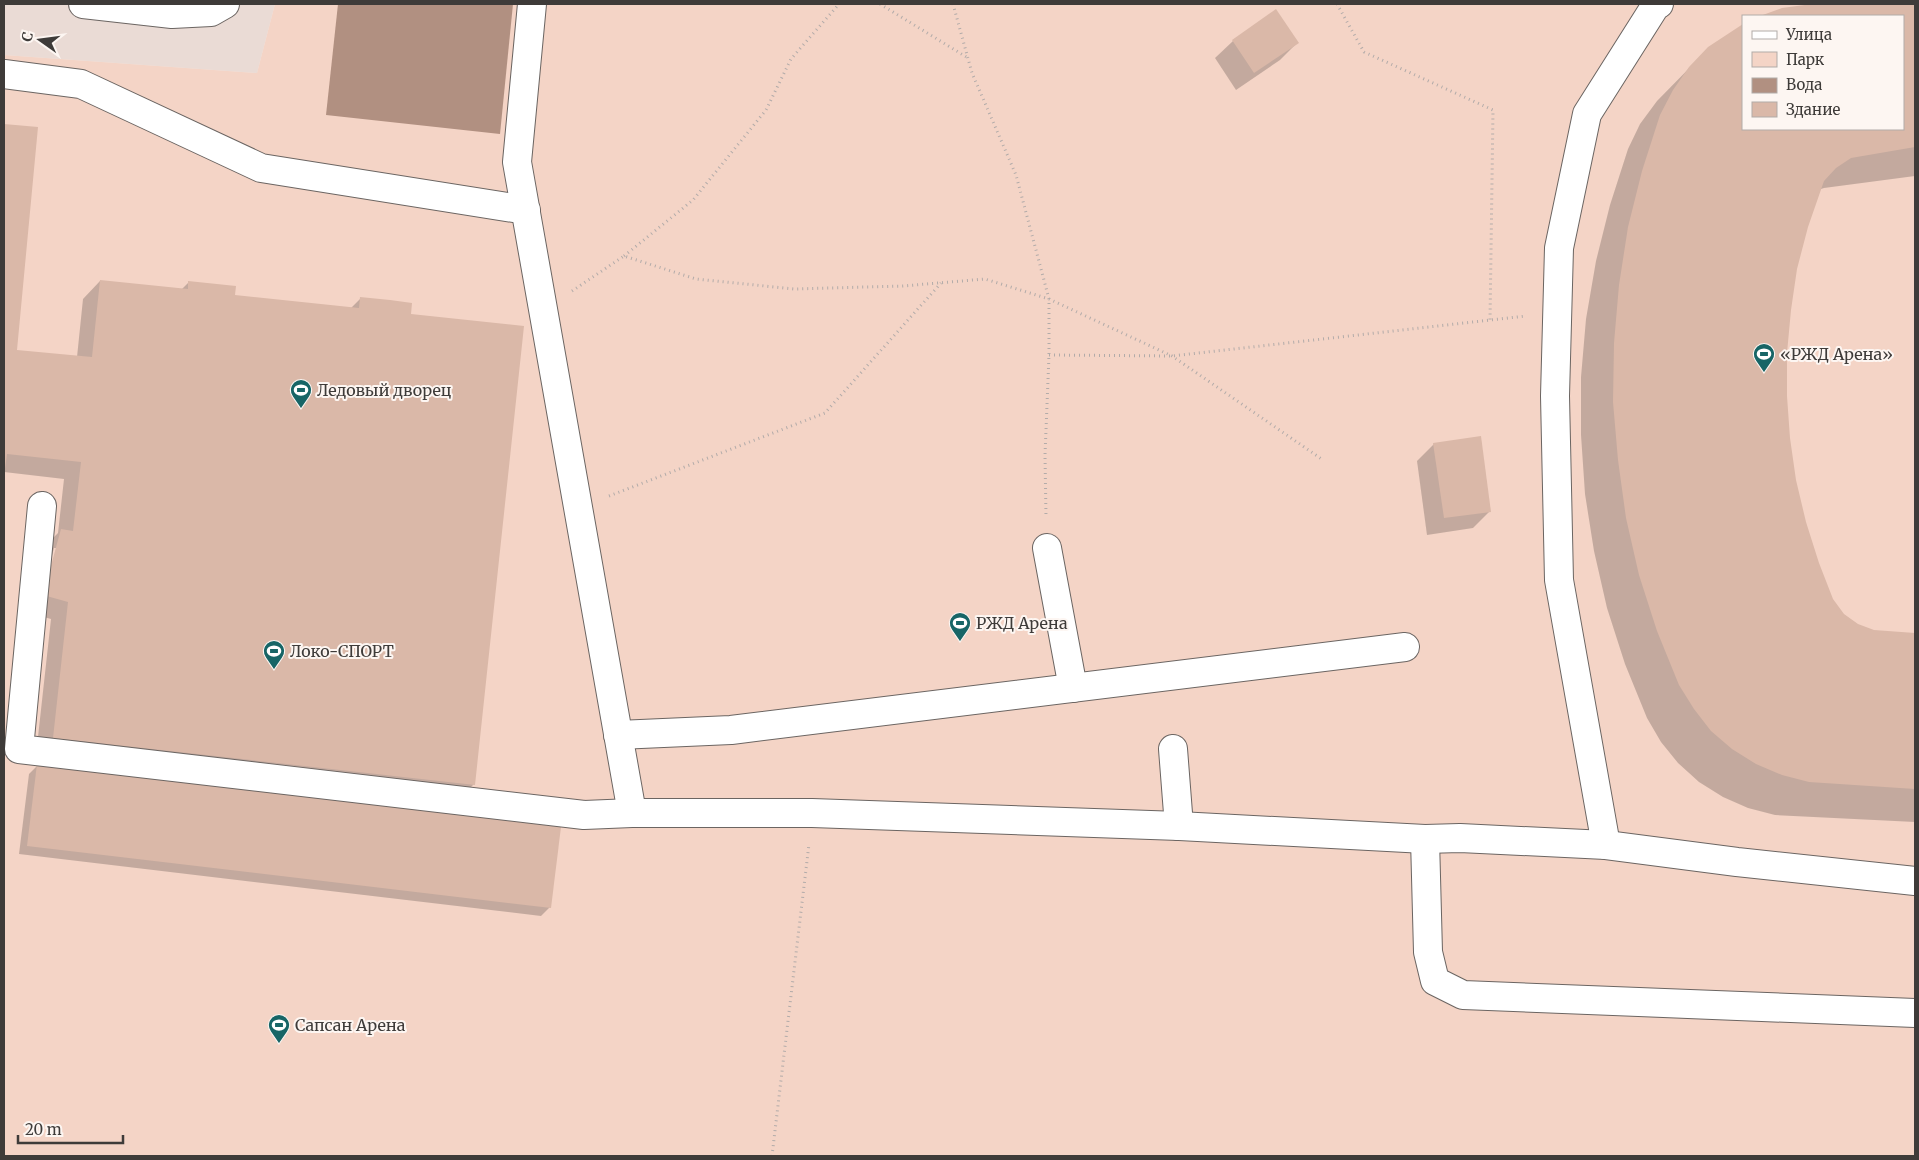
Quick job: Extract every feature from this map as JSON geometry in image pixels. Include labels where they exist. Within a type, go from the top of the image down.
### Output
[{"type":"lane","points":[[83,4],[172,14],[212,12],[225,4]]},
{"type":"lane","points":[[532,4],[517,162],[632,812]]},
{"type":"lane","points":[[1606,845],[1559,580],[1555,396],[1559,248],[1587,114],[1656,5],[1659,4]]},
{"type":"lane","points":[[4,74],[81,84],[261,168],[526,210]]},
{"type":"lane","points":[[42,506],[12,748],[584,815],[632,812],[812,813],[1179,826],[1425,839],[1460,838],[1606,845],[1737,862],[1915,881]]},
{"type":"lane","points":[[1047,548],[1073,688]]},
{"type":"lane","points":[[618,735],[731,730],[1405,647]]},
{"type":"lane","points":[[1173,749],[1179,826]]},
{"type":"lane","points":[[1425,839],[1428,952],[1435,981],[1462,995],[1915,1013]]},
{"type":"path","points":[[544,309],[624,256],[693,200],[766,110],[792,59],[839,4]]},
{"type":"path","points":[[880,4],[968,59]]},
{"type":"path","points":[[953,4],[972,73],[1016,176],[1049,299],[1045,455],[1047,548]]},
{"type":"path","points":[[1337,4],[1364,52],[1494,110],[1490,321]]},
{"type":"path","points":[[624,256],[696,280],[794,288],[902,286],[985,279],[1049,299],[1172,356],[1323,460]]},
{"type":"path","points":[[579,507],[825,413],[942,282]]},
{"type":"path","points":[[1049,355],[1172,356],[1556,312]]},
{"type":"path","points":[[772,1156],[812,813]]},
{"type":"shaded area","points":[[4,4],[275,4],[257,73],[4,55]]},
{"type":"green space","name":"РЖД Арена","points":[[275,4],[1915,4],[1915,1156],[4,1156],[4,55],[257,73]]},
{"type":"water","points":[[338,4],[513,4],[500,134],[326,115]]},
{"type":"building","name":"«РЖД Арена»","points":[[1812,4],[1915,4],[1915,147],[1851,158],[1836,168],[1824,181],[1808,227],[1797,269],[1787,353],[1787,396],[1796,480],[1806,522],[1833,599],[1844,614],[1858,624],[1874,630],[1915,633],[1915,789],[1809,782],[1782,775],[1756,764],[1732,749],[1711,731],[1679,685],[1657,631],[1639,575],[1626,518],[1613,402],[1614,343],[1619,285],[1628,227],[1642,171],[1660,115],[1673,90],[1689,67],[1708,47],[1742,25],[1742,130],[1904,130],[1904,15],[1763,15],[1782,8]]},
{"type":"building","points":[[1276,9],[1299,43],[1254,73],[1232,40]]},
{"type":"building","points":[[4,124],[38,127],[17,350],[92,357],[100,280],[188,289],[188,281],[236,286],[235,295],[359,308],[360,297],[390,300],[412,303],[411,314],[524,326],[475,785],[53,738],[68,602],[43,595],[61,529],[73,531],[81,462],[7,454],[4,476]]},
{"type":"building","points":[[1481,436],[1491,512],[1444,518],[1433,443]]},
{"type":"building","points":[[37,764],[561,827],[551,908],[27,846]]},
{"type":"place","name":"«РЖД Арена»","points":[[1764,373]]},
{"type":"place","name":"Ледовый дворец","points":[[301,409]]},
{"type":"place","name":"РЖД Арена","points":[[960,642]]},
{"type":"place","name":"Локо-СПОРТ","points":[[274,670]]},
{"type":"place","name":"Сапсан Арена","points":[[279,1044]]}]
